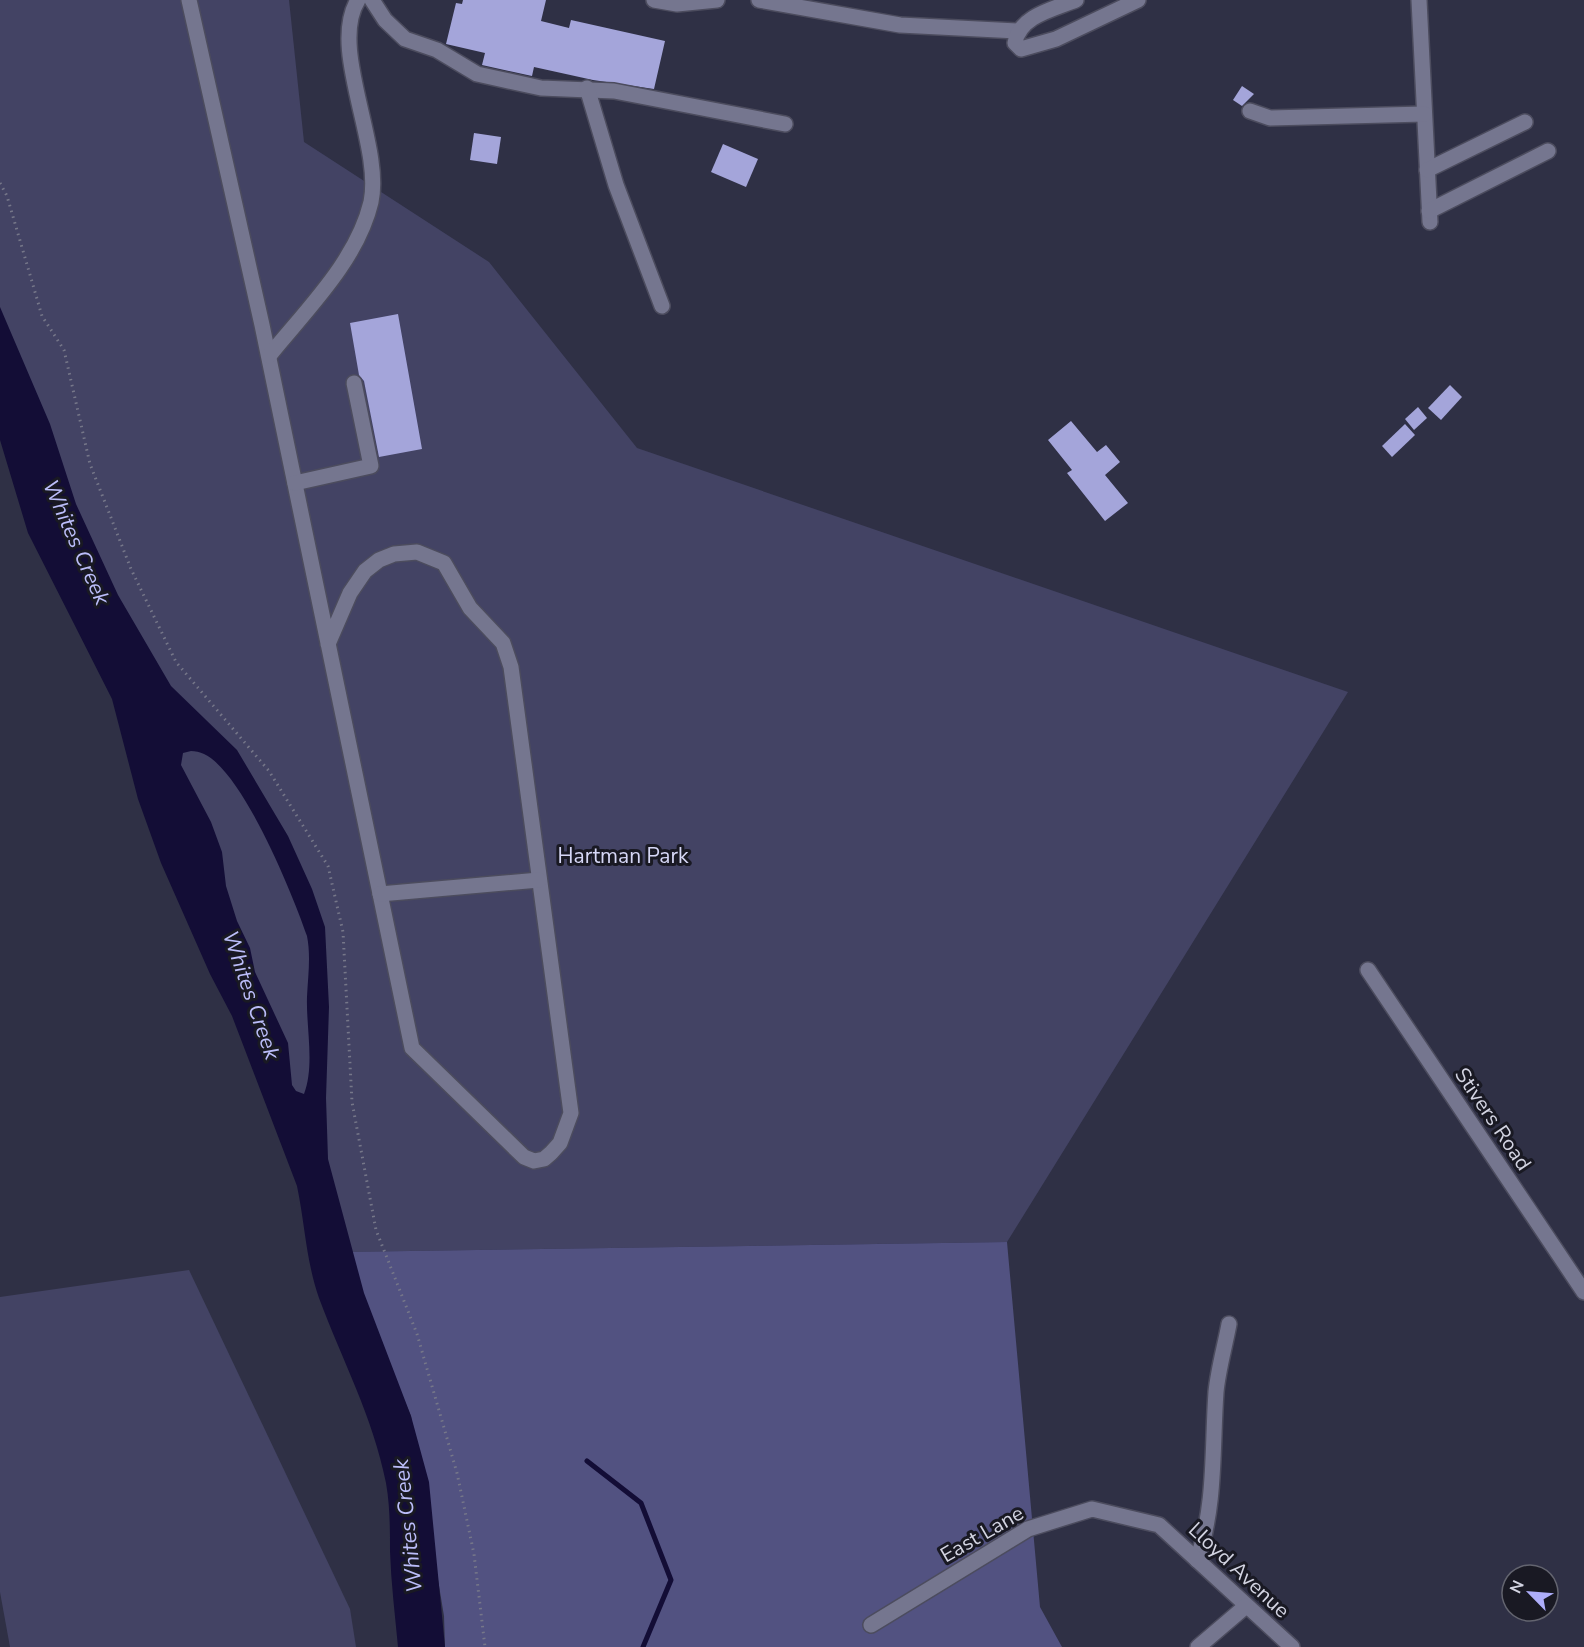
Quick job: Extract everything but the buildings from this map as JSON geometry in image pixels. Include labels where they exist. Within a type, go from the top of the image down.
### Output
[{"type":"street","points":[[189,0],[269,356],[328,644],[412,1048],[512,1148],[534,1161],[544,1159],[560,1143],[571,1113],[510,667],[503,643],[470,608],[444,563],[417,552],[394,554],[379,560],[365,571],[350,593],[328,644]]},
{"type":"street","points":[[269,356],[319,294],[360,237],[371,200],[374,167],[353,79],[350,33],[358,0]]},
{"type":"street","points":[[372,0],[385,20],[405,39],[437,50],[477,74],[541,88],[587,88],[692,105],[785,124]]},
{"type":"street","points":[[654,0],[677,4],[717,0]]},
{"type":"street","points":[[759,0],[900,25],[1017,31]]},
{"type":"street","points":[[1076,0],[1028,20],[1017,31],[1015,42],[1021,49],[1056,39],[1138,0]]},
{"type":"street","points":[[1419,0],[1429,217],[1548,151]]},
{"type":"street","points":[[587,88],[616,185],[662,306]]},
{"type":"street","points":[[1251,111],[1270,118],[1425,114]]},
{"type":"street","points":[[1427,170],[1525,122]]},
{"type":"street","points":[[295,483],[371,465],[354,383]]},
{"type":"street","points":[[380,894],[539,880]]},
{"type":"street","name":"Stivers Road","points":[[1368,970],[1584,1292]]},
{"type":"street","points":[[1197,1560],[1205,1538],[1216,1430],[1216,1390],[1229,1324]]},
{"type":"street","name":"East Lane","points":[[871,1625],[1028,1529],[1092,1509],[1159,1525]]},
{"type":"street","name":"Lloyd Avenue","points":[[1159,1525],[1292,1647]]},
{"type":"street","points":[[1198,1647],[1246,1606]]},
{"type":"path","points":[[0,183],[7,196],[42,316],[64,350],[90,464],[132,569],[176,662],[269,771],[328,866],[342,932],[352,1102],[376,1230],[417,1334],[457,1473],[474,1554],[485,1647]]},
{"type":"green space","name":"Hartman Park","points":[[0,0],[289,0],[304,142],[489,262],[637,448],[1348,692],[1007,1242],[342,1252],[0,400]]},
{"type":"green space","points":[[189,1270],[350,1609],[356,1647],[10,1647],[0,1592],[0,1297]]},
{"type":"shaded area","points":[[1007,1242],[1040,1607],[1062,1647],[445,1647],[444,1616],[411,1416],[342,1252]]},
{"type":"water","name":"Whites Creek","points":[[0,307],[50,424],[76,504],[118,595],[171,686],[237,750],[288,836],[312,889],[325,927],[329,1007],[326,1098],[328,1159],[364,1293],[411,1416],[429,1482],[445,1647],[398,1647],[386,1483],[365,1412],[319,1298],[308,1256],[297,1186],[232,1016],[210,974],[161,863],[138,799],[112,699],[28,533],[0,440]],"holes":[[[193,751],[204,754],[219,765],[235,784],[279,865],[307,936],[310,1059],[304,1094],[296,1091],[292,1085],[288,1043],[255,972],[250,948],[237,921],[226,886],[222,852],[211,822],[181,765],[183,753]]]},
{"type":"waterway","points":[[587,1461],[641,1503],[671,1580],[643,1647]]}]
